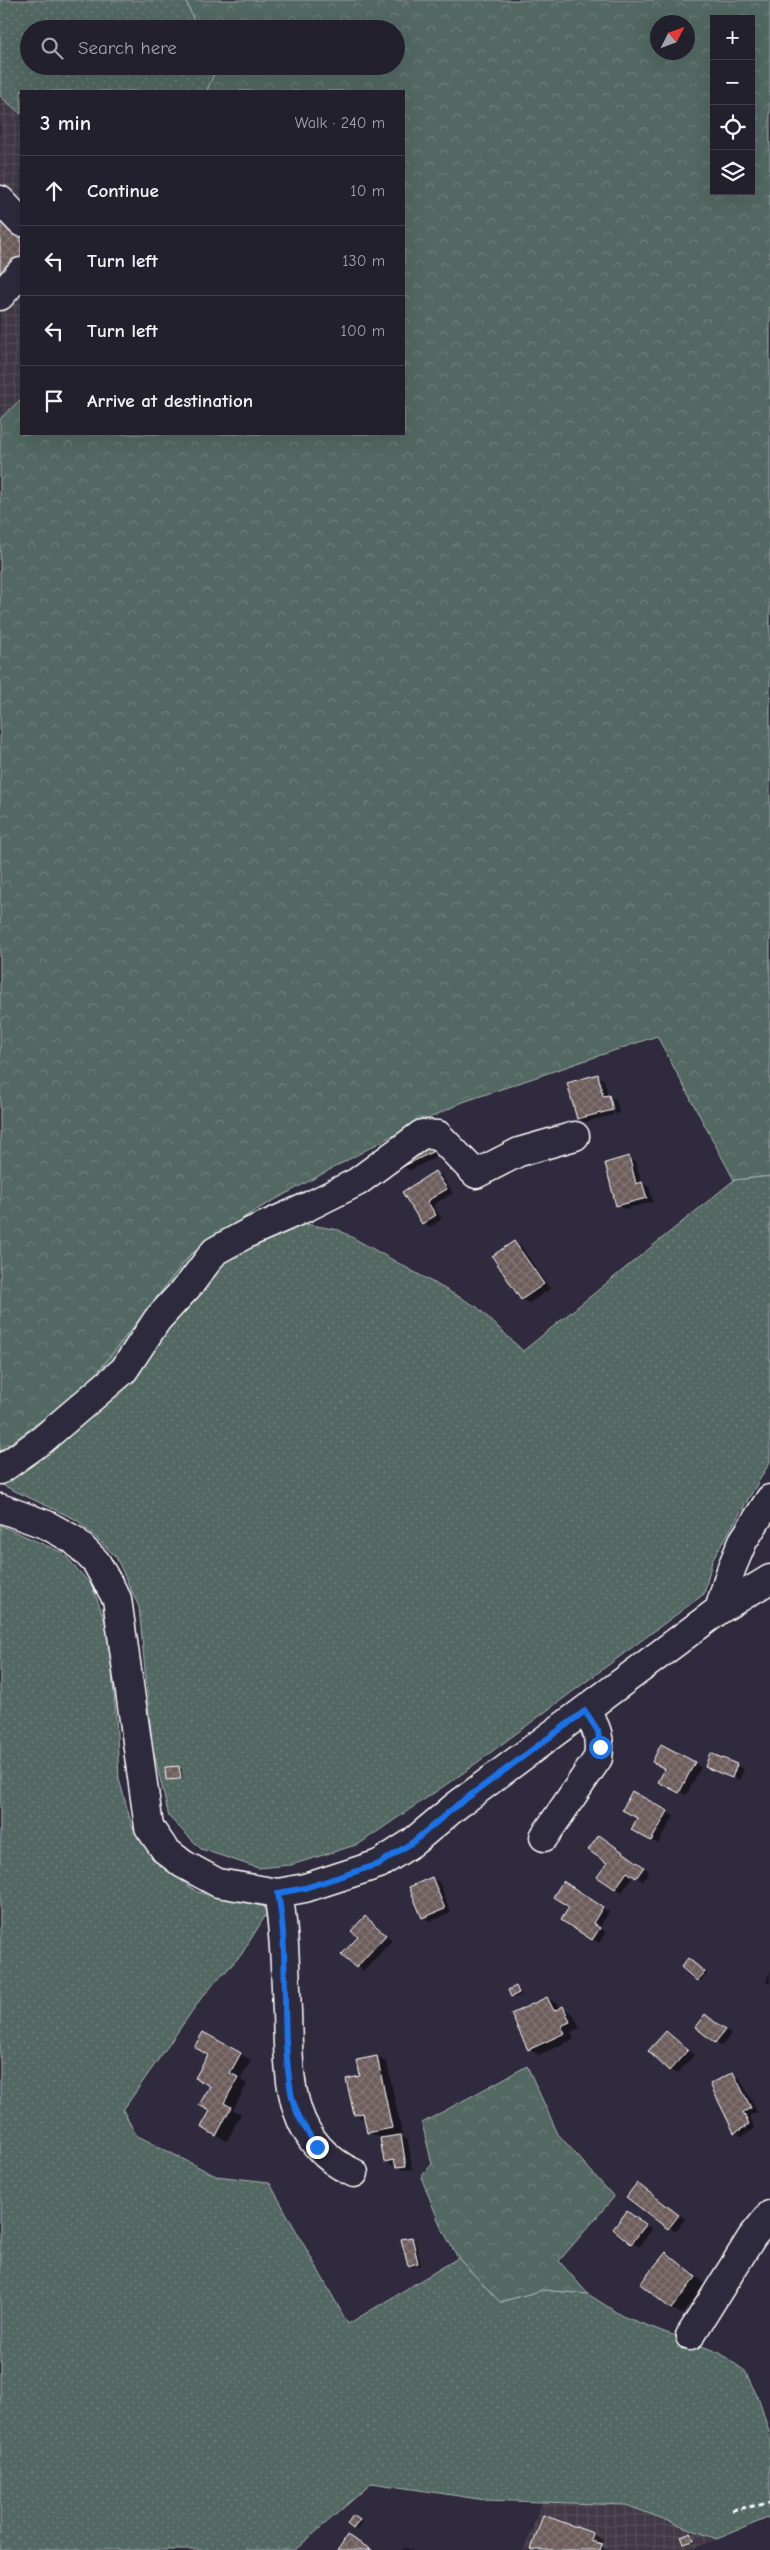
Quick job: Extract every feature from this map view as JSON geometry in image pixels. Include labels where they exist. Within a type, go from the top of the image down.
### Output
[{"type":"street","points":[[0,200],[20,221]]},
{"type":"street","points":[[0,296],[20,273]]},
{"type":"street","points":[[0,1470],[42,1440],[124,1370],[157,1320],[191,1283],[215,1251],[248,1232],[308,1207],[357,1182],[422,1134],[438,1135],[476,1174],[519,1152],[575,1136]]},
{"type":"street","points":[[719,1610],[732,1566],[743,1542],[770,1499]]},
{"type":"street","points":[[0,1508],[47,1525],[74,1540],[96,1562],[116,1599],[149,1827],[165,1850],[182,1864],[218,1883],[278,1893],[305,1888],[379,1864],[413,1842],[456,1806],[719,1610],[770,1579]]},
{"type":"street","points":[[544,1837],[598,1758],[600,1747],[598,1731],[585,1711]]},
{"type":"street","points":[[278,1893],[284,1948],[291,2093],[301,2122],[317,2147],[335,2164],[354,2173]]},
{"type":"street","points":[[690,2336],[752,2237],[770,2215]]},
{"type":"path","points":[[732,2510],[770,2503]]},
{"type":"shaded area","points":[[0,96],[20,113],[20,400],[0,419]]},
{"type":"shaded area","points":[[542,2502],[626,2505],[717,2539],[689,2550],[524,2550]]},
{"type":"green space","points":[[0,0],[186,0],[194,20],[20,20],[20,75],[213,75],[207,90],[20,90],[20,113],[0,96]]},
{"type":"green space","points":[[186,0],[770,0],[770,1176],[734,1180],[657,1036],[463,1102],[386,1139],[249,1214],[190,1255],[85,1388],[0,1451],[0,419],[20,400],[20,435],[405,435],[405,90],[207,90],[213,75],[405,75],[405,20],[194,20]]},
{"type":"green space","points":[[770,1176],[770,1462],[712,1561],[704,1594],[463,1773],[359,1844],[291,1865],[258,1868],[201,1849],[169,1817],[152,1744],[139,1607],[116,1557],[77,1520],[0,1484],[0,1451],[85,1388],[190,1255],[249,1214],[339,1230],[477,1307],[523,1351],[734,1180]]},
{"type":"green space","points":[[0,1525],[63,1553],[92,1586],[108,1629],[116,1716],[119,1779],[132,1826],[157,1862],[197,1892],[270,1908],[241,1955],[202,1997],[123,2110],[136,2135],[216,2176],[269,2182],[348,2324],[458,2258],[500,2302],[543,2290],[588,2294],[622,2316],[720,2353],[745,2371],[759,2400],[770,2435],[770,2517],[717,2539],[626,2505],[485,2500],[372,2483],[295,2550],[0,2550]]},
{"type":"green space","points":[[527,2066],[558,2134],[614,2197],[559,2261],[588,2294],[543,2290],[500,2302],[458,2258],[441,2227],[421,2177],[432,2164],[422,2123]]},
{"type":"building","points":[[0,213],[20,234],[20,264],[0,283]]},
{"type":"building","points":[[598,1074],[603,1096],[609,1095],[613,1110],[577,1119],[567,1083]]},
{"type":"building","points":[[426,1140],[432,1152],[402,1167],[396,1156]]},
{"type":"building","points":[[629,1156],[636,1184],[642,1182],[647,1198],[616,1206],[605,1163]]},
{"type":"building","points":[[435,1171],[447,1189],[427,1201],[436,1215],[422,1224],[402,1192]]},
{"type":"building","points":[[514,1241],[544,1284],[521,1300],[492,1256]]},
{"type":"building","points":[[661,1744],[695,1762],[679,1793],[658,1782],[665,1769],[652,1762]]},
{"type":"building","points":[[710,1753],[737,1764],[732,1778],[705,1767]]},
{"type":"building","points":[[179,1766],[181,1779],[166,1780],[165,1767]]},
{"type":"building","points":[[632,1791],[668,1811],[651,1841],[631,1830],[637,1818],[622,1810]]},
{"type":"building","points":[[599,1835],[644,1867],[636,1878],[627,1872],[615,1889],[597,1877],[607,1863],[588,1850]]},
{"type":"building","points":[[432,1877],[445,1909],[422,1918],[409,1887]]},
{"type":"building","points":[[563,1881],[603,1907],[593,1923],[600,1928],[592,1940],[561,1920],[569,1907],[553,1897]]},
{"type":"building","points":[[365,1916],[386,1935],[356,1968],[341,1955],[358,1937],[351,1931]]},
{"type":"building","points":[[688,1958],[705,1972],[697,1981],[681,1967]]},
{"type":"building","points":[[516,1986],[519,1993],[511,1997],[508,1990]]},
{"type":"building","points":[[547,1997],[554,2011],[563,2006],[570,2022],[561,2026],[565,2033],[528,2050],[511,2014]]},
{"type":"building","points":[[705,2014],[725,2030],[715,2043],[695,2027]]},
{"type":"building","points":[[666,2031],[688,2050],[669,2071],[648,2051]]},
{"type":"building","points":[[203,2032],[241,2053],[230,2073],[238,2077],[224,2103],[231,2107],[216,2136],[201,2127],[210,2111],[199,2105],[210,2086],[195,2078],[208,2055],[194,2047]]},
{"type":"building","points":[[377,2056],[392,2128],[367,2133],[363,2113],[354,2115],[346,2079],[360,2076],[357,2060]]},
{"type":"building","points":[[733,2072],[751,2108],[743,2112],[749,2125],[734,2133],[710,2084]]},
{"type":"building","points":[[401,2135],[406,2166],[396,2167],[394,2160],[384,2162],[380,2138]]},
{"type":"building","points":[[637,2183],[679,2215],[668,2229],[626,2197]]},
{"type":"building","points":[[627,2211],[646,2225],[631,2244],[613,2229]]},
{"type":"building","points":[[412,2237],[418,2263],[408,2266],[401,2239]]},
{"type":"building","points":[[666,2252],[696,2277],[671,2309],[640,2284]]},
{"type":"building","points":[[353,2515],[360,2520],[353,2529],[347,2524]]},
{"type":"building","points":[[543,2515],[593,2533],[591,2541],[602,2544],[600,2550],[531,2550]]},
{"type":"building","points":[[691,2532],[694,2541],[684,2544],[681,2536]]},
{"type":"building","points":[[347,2535],[372,2550],[338,2550]]},
{"type":"route","points":[[317,2147],[301,2122],[291,2093],[282,1913],[278,1893],[305,1888],[379,1864],[413,1842],[456,1806],[585,1711],[598,1731],[600,1747]]}]
